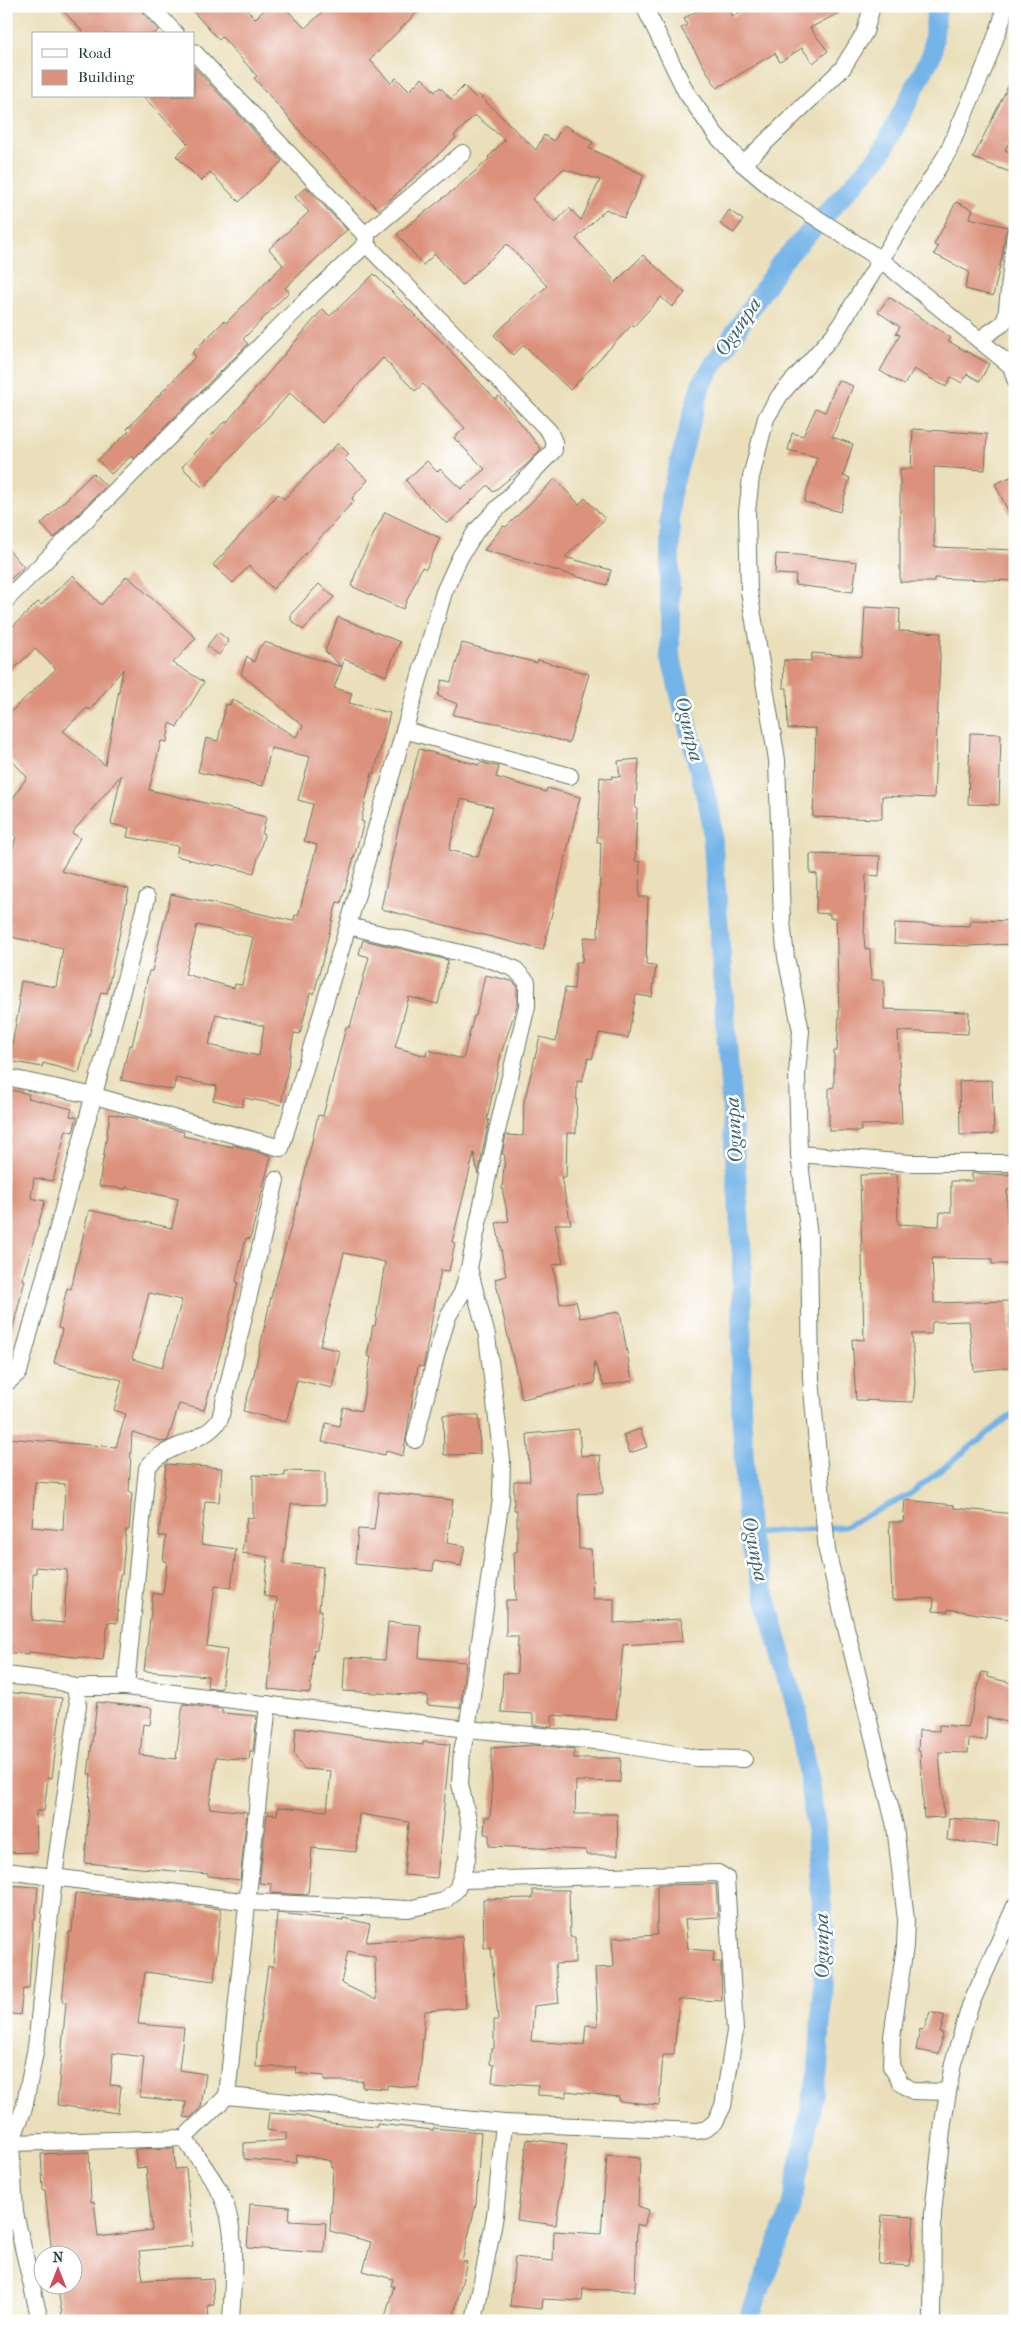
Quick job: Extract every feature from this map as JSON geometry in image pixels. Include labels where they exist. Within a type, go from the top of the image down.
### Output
[{"type":"street","points":[[150,6],[174,32]]},
{"type":"street","points":[[644,6],[686,92],[716,135],[743,164],[775,191],[875,256],[979,340],[1014,371]]},
{"type":"street","points":[[743,164],[842,69],[865,32],[872,6]]},
{"type":"street","points":[[948,2092],[913,2091],[901,2082],[892,2066],[892,2037],[905,1946],[906,1920],[895,1826],[827,1551],[811,1379],[809,1237],[799,1154],[797,1073],[801,1031],[786,957],[782,922],[777,760],[749,591],[747,512],[751,477],[766,418],[780,395],[836,333],[875,256],[948,152],[986,64],[1002,20],[1004,6]]},
{"type":"street","points":[[6,1077],[95,1096],[281,1148],[348,926],[444,592],[460,557],[476,531],[554,450],[554,442],[549,431],[365,240],[195,53]]},
{"type":"street","points":[[6,600],[365,240],[462,153]]},
{"type":"street","points":[[979,340],[1002,324],[1006,318],[1015,234]]},
{"type":"street","points":[[404,730],[570,776]]},
{"type":"street","points":[[6,1381],[10,1381],[19,1372],[95,1096],[146,898]]},
{"type":"street","points":[[348,926],[494,962],[515,969],[527,982],[527,1006],[497,1131],[469,1268],[462,1293],[446,1324],[415,1440]]},
{"type":"street","points":[[799,1154],[910,1163],[1015,1164]]},
{"type":"street","points":[[126,1687],[148,1468],[154,1459],[171,1448],[214,1430],[220,1418],[276,1180]]},
{"type":"street","points":[[6,1871],[248,1902],[408,1909],[444,1901],[457,1889],[467,1860],[470,1828],[460,1784],[462,1751],[467,1729],[501,1500],[502,1460],[487,1336],[469,1268]]},
{"type":"street","points":[[6,1675],[61,1682],[75,1687],[126,1687],[467,1729],[606,1742],[697,1758],[744,1759]]},
{"type":"street","points":[[40,2321],[11,2214],[11,2144],[24,2108],[36,2047],[54,1877],[78,1705],[75,1687]]},
{"type":"street","points":[[11,2144],[184,2138],[227,2096],[268,1704]]},
{"type":"street","points":[[227,2096],[504,2124],[697,2131],[706,2129],[715,2122],[722,2106],[735,2031],[726,1878],[718,1873],[461,1880]]},
{"type":"street","points":[[932,2321],[933,2213],[953,2062],[970,2006],[1015,1906]]},
{"type":"street","points":[[474,2321],[495,2216],[504,2124]]},
{"type":"street","points":[[184,2138],[222,2196],[230,2219],[233,2280],[231,2321]]},
{"type":"building","points":[[59,6],[140,6],[143,13],[158,30],[156,32],[83,32]]},
{"type":"building","points":[[188,6],[244,6],[255,19],[268,6],[283,6],[305,28],[329,6],[423,6],[370,60],[391,83],[396,78],[409,91],[422,78],[435,92],[440,87],[451,99],[464,86],[475,97],[478,94],[536,150],[544,135],[554,141],[564,125],[593,142],[589,148],[644,175],[624,218],[606,209],[576,239],[616,282],[643,255],[685,293],[672,307],[661,297],[570,390],[524,345],[513,355],[494,335],[547,286],[507,244],[462,285],[435,254],[423,265],[397,234],[456,188],[489,159],[488,157],[505,140],[475,115],[454,136],[456,138],[379,210],[308,140],[254,78],[257,76],[222,37],[219,40]],"holes":[[[563,169],[600,180],[581,220],[569,208],[555,223],[532,199]]]},
{"type":"building","points":[[707,6],[728,6],[733,16],[753,6],[852,6],[810,28],[828,51],[813,63],[802,48],[780,62],[775,53],[717,88],[681,28],[687,25],[684,18]]},
{"type":"building","points":[[195,68],[282,161],[239,202],[210,172],[201,181],[176,156],[188,144],[145,98],[195,98]]},
{"type":"building","points":[[1015,72],[1015,129],[1005,150],[1015,154],[1015,174],[973,158]]},
{"type":"building","points":[[306,187],[347,230],[285,288],[289,292],[243,339],[248,344],[133,459],[131,456],[111,474],[98,460],[129,431],[127,429],[196,356],[192,353],[224,321],[226,323],[283,265],[269,249],[309,212],[295,197]]},
{"type":"building","points":[[956,202],[973,210],[969,218],[1008,227],[1005,233],[1002,257],[993,296],[965,289],[969,272],[934,254],[938,247],[934,245]]},
{"type":"building","points":[[729,210],[743,220],[734,233],[720,224]]},
{"type":"building","points":[[374,274],[446,346],[495,399],[499,396],[541,449],[526,465],[493,492],[488,485],[447,524],[416,493],[406,480],[427,461],[437,472],[440,469],[461,489],[485,469],[454,438],[465,428],[423,384],[415,391],[383,358],[322,423],[290,393],[203,488],[182,467],[224,422],[226,423],[323,309],[330,316]]},
{"type":"building","points":[[889,297],[951,338],[948,341],[989,364],[980,381],[967,374],[962,383],[951,377],[946,387],[914,369],[904,385],[880,371],[900,335],[896,333],[900,327],[878,312]]},
{"type":"building","points":[[838,380],[853,386],[832,437],[853,444],[843,476],[850,478],[840,512],[804,502],[817,457],[788,450],[792,433],[803,436],[816,408],[825,412]]},
{"type":"building","points":[[913,429],[987,434],[985,470],[934,467],[934,547],[1015,550],[1015,581],[934,578],[934,582],[900,582],[900,469],[911,469]]},
{"type":"building","points":[[338,443],[349,454],[344,459],[368,480],[352,498],[354,501],[273,589],[249,566],[233,583],[213,565],[278,494],[284,499]]},
{"type":"building","points":[[93,473],[106,486],[54,538],[41,524]]},
{"type":"building","points":[[1015,475],[1015,525],[995,484]]},
{"type":"building","points":[[555,479],[579,504],[585,498],[605,519],[565,557],[611,570],[607,585],[484,550],[503,526],[506,527]]},
{"type":"building","points":[[385,512],[440,538],[426,569],[422,567],[403,609],[351,586],[362,557]]},
{"type":"building","points":[[6,547],[24,567],[6,583]]},
{"type":"building","points":[[776,554],[857,562],[853,592],[795,585],[796,575],[775,574]]},
{"type":"building","points":[[73,575],[101,605],[127,576],[196,638],[173,663],[204,682],[177,727],[170,723],[167,742],[161,741],[149,790],[266,817],[262,834],[264,835],[254,873],[215,864],[214,866],[176,856],[178,846],[127,837],[129,828],[111,824],[121,775],[72,833],[80,838],[61,871],[129,889],[107,993],[101,992],[79,1073],[43,1063],[42,1067],[9,1061],[20,1001],[18,1000],[21,981],[56,987],[63,948],[6,936],[6,879],[16,836],[6,829],[6,809],[27,777],[6,754],[6,716],[56,669],[35,649],[6,676],[6,633],[38,602],[41,605]],"holes":[[[123,669],[105,765],[63,731],[87,708],[90,710]]]},
{"type":"building","points":[[319,584],[334,597],[303,630],[291,620],[291,614]]},
{"type":"building","points":[[865,607],[900,609],[899,631],[941,633],[934,798],[882,796],[882,819],[813,817],[816,728],[788,729],[787,688],[783,688],[784,660],[811,661],[812,653],[862,657]]},
{"type":"building","points":[[338,617],[400,642],[386,676],[344,659],[342,667],[325,651]]},
{"type":"building","points":[[218,632],[229,641],[219,655],[207,646]]},
{"type":"building","points":[[264,642],[342,667],[334,688],[352,693],[349,703],[390,713],[374,774],[372,773],[361,821],[364,822],[341,903],[337,902],[314,994],[310,993],[300,1034],[294,1033],[281,1105],[244,1098],[242,1107],[213,1100],[217,1086],[176,1078],[173,1090],[121,1080],[129,1045],[132,1046],[149,971],[152,971],[171,894],[293,921],[295,915],[298,916],[317,845],[304,841],[313,804],[298,800],[310,757],[271,748],[263,786],[198,772],[206,738],[218,741],[226,704],[230,705],[232,699],[296,737],[303,726],[241,674],[247,656],[254,662],[259,648]],"holes":[[[197,925],[253,937],[242,985],[235,984],[234,988],[185,974]],[[216,1014],[264,1026],[259,1056],[209,1045]]]},
{"type":"building","points":[[462,643],[537,663],[538,660],[589,674],[569,743],[506,725],[453,715],[457,704],[438,696],[442,680],[451,682]]},
{"type":"building","points":[[970,733],[1001,734],[999,805],[968,804]]},
{"type":"building","points":[[419,749],[479,765],[480,762],[499,767],[496,777],[546,792],[547,788],[580,797],[543,950],[381,909],[398,829]],"holes":[[[461,799],[493,807],[478,857],[449,850]]]},
{"type":"building","points":[[639,759],[635,808],[637,808],[635,861],[640,862],[639,897],[648,897],[646,965],[656,966],[652,997],[636,995],[628,1038],[599,1033],[592,1059],[588,1058],[582,1082],[577,1081],[576,1133],[567,1133],[566,1177],[561,1177],[571,1224],[555,1224],[563,1263],[553,1265],[560,1304],[576,1301],[580,1318],[620,1312],[632,1381],[604,1386],[594,1362],[595,1383],[522,1399],[495,1279],[506,1276],[496,1223],[509,1221],[502,1189],[505,1155],[502,1154],[506,1135],[523,1136],[524,1102],[540,1037],[556,1041],[565,988],[574,989],[576,962],[582,962],[584,937],[598,938],[601,842],[597,842],[600,777],[612,779],[612,776],[620,777],[618,761]]},
{"type":"building","points":[[810,854],[880,856],[879,876],[866,875],[864,937],[865,949],[870,949],[871,980],[884,980],[884,1009],[969,1012],[968,1034],[898,1031],[902,1124],[861,1125],[861,1131],[829,1131],[829,1088],[834,1087],[834,1051],[837,1051],[839,1014],[836,918],[830,918],[830,914],[816,913],[817,874],[810,873]]},
{"type":"building","points":[[970,920],[1015,921],[1015,944],[968,946],[894,943],[895,923],[970,926]]},
{"type":"building","points":[[363,940],[448,960],[438,1004],[409,997],[395,1047],[426,1056],[427,1050],[463,1059],[474,1016],[476,1016],[485,975],[512,981],[517,986],[517,1005],[501,1054],[487,1119],[489,1120],[478,1174],[474,1153],[452,1242],[455,1243],[449,1271],[441,1270],[424,1363],[423,1367],[418,1366],[403,1456],[386,1451],[385,1455],[322,1442],[326,1423],[339,1426],[343,1407],[361,1411],[371,1357],[367,1356],[373,1325],[375,1326],[385,1262],[344,1253],[320,1346],[340,1351],[332,1388],[297,1380],[286,1422],[243,1411],[253,1379],[271,1297],[298,1202],[318,1115],[323,1116],[346,1027],[350,1027],[369,957],[359,954]]},
{"type":"building","points":[[992,1080],[994,1134],[960,1135],[959,1081]]},
{"type":"building","points":[[6,1089],[29,1094],[28,1098],[72,1109],[70,1116],[77,1117],[73,1132],[66,1130],[53,1181],[34,1178],[31,1198],[45,1201],[22,1280],[25,1280],[12,1331],[6,1331]]},
{"type":"building","points":[[110,1114],[135,1118],[184,1132],[183,1136],[233,1147],[233,1145],[271,1156],[250,1239],[246,1238],[224,1341],[204,1410],[179,1404],[168,1440],[164,1442],[132,1432],[129,1492],[132,1493],[129,1530],[126,1530],[122,1575],[120,1574],[117,1623],[108,1622],[103,1660],[29,1652],[29,1654],[10,1653],[11,1644],[6,1643],[6,1543],[9,1524],[6,1523],[6,1438],[116,1447],[126,1414],[114,1410],[122,1380],[54,1363],[62,1329],[58,1328],[67,1288],[71,1289],[89,1210],[172,1228],[178,1199],[126,1187],[126,1189],[99,1186]],"holes":[[[149,1293],[182,1300],[162,1368],[132,1359]],[[35,1482],[65,1484],[63,1530],[32,1527]],[[36,1567],[67,1570],[64,1623],[32,1620],[33,1573],[36,1573]]]},
{"type":"building","points":[[972,1173],[1015,1175],[1015,1190],[1007,1190],[1007,1223],[1015,1223],[1015,1264],[992,1264],[992,1259],[932,1258],[934,1303],[1009,1301],[1010,1339],[1015,1339],[1015,1367],[974,1371],[969,1321],[932,1322],[931,1334],[912,1334],[915,1383],[913,1402],[856,1400],[852,1339],[864,1340],[860,1175],[897,1174],[898,1224],[939,1226],[940,1212],[951,1213],[951,1181],[972,1181]]},
{"type":"building","points":[[443,1415],[479,1415],[480,1454],[444,1455]]},
{"type":"building","points":[[579,1429],[581,1456],[600,1455],[603,1493],[578,1494],[579,1549],[591,1549],[593,1599],[614,1599],[614,1623],[681,1619],[683,1641],[623,1645],[616,1720],[552,1715],[552,1727],[533,1725],[533,1714],[501,1712],[503,1673],[517,1674],[518,1636],[506,1636],[506,1600],[516,1600],[514,1552],[517,1552],[517,1510],[514,1510],[514,1481],[530,1481],[527,1434]]},
{"type":"building","points":[[640,1429],[647,1447],[630,1453],[623,1435]]},
{"type":"building","points":[[166,1464],[222,1468],[219,1502],[205,1501],[201,1544],[236,1549],[231,1588],[215,1586],[207,1646],[227,1649],[221,1689],[207,1687],[208,1676],[144,1671],[153,1593],[163,1595],[167,1561],[163,1561],[166,1536],[159,1536]]},
{"type":"building","points":[[285,1471],[325,1472],[325,1505],[291,1504],[283,1563],[323,1567],[319,1610],[322,1610],[317,1650],[314,1649],[310,1693],[268,1689],[277,1598],[264,1596],[268,1557],[242,1553],[247,1517],[253,1518],[253,1475],[285,1476]]},
{"type":"building","points":[[379,1492],[453,1500],[447,1543],[465,1546],[461,1566],[434,1561],[433,1571],[355,1564],[358,1529],[374,1530]]},
{"type":"building","points":[[905,1500],[954,1505],[954,1508],[1015,1514],[1015,1620],[948,1609],[948,1612],[933,1611],[934,1598],[892,1600],[889,1522],[903,1522]]},
{"type":"building","points":[[388,1622],[421,1625],[419,1658],[466,1662],[460,1708],[427,1705],[428,1696],[343,1691],[345,1657],[385,1660]]},
{"type":"building","points":[[982,1672],[988,1673],[988,1677],[1015,1684],[1015,1724],[987,1717],[986,1740],[969,1739],[968,1753],[939,1752],[944,1817],[924,1818],[920,1751],[918,1751],[919,1730],[939,1731],[939,1725],[968,1727]]},
{"type":"building","points":[[6,1692],[62,1698],[52,1778],[48,1777],[44,1811],[36,1811],[37,1852],[6,1853]]},
{"type":"building","points":[[97,1702],[152,1708],[150,1725],[143,1724],[140,1755],[176,1759],[183,1704],[222,1709],[222,1713],[257,1716],[253,1751],[250,1751],[249,1760],[216,1757],[209,1808],[247,1812],[240,1880],[208,1876],[208,1874],[85,1863],[91,1774],[88,1774]]},
{"type":"building","points":[[296,1728],[423,1745],[423,1742],[450,1744],[437,1878],[404,1875],[409,1822],[359,1814],[356,1852],[312,1848],[308,1895],[271,1893],[272,1884],[259,1883],[267,1814],[277,1815],[278,1807],[327,1811],[331,1771],[304,1769],[294,1754]]},
{"type":"building","points":[[534,1745],[574,1749],[574,1758],[621,1758],[620,1782],[576,1781],[575,1814],[617,1814],[618,1855],[586,1855],[586,1850],[489,1846],[489,1834],[484,1834],[485,1817],[490,1817],[492,1797],[491,1748]]},
{"type":"building","points":[[949,1818],[999,1822],[997,1846],[947,1840]]},
{"type":"building","points":[[716,1884],[718,1917],[685,1919],[688,1949],[714,1951],[713,1962],[721,1962],[722,2001],[679,1999],[674,2055],[663,2055],[659,2105],[619,2101],[619,2097],[566,2091],[566,2097],[538,2095],[538,2085],[492,2082],[494,2065],[490,2064],[491,2049],[494,2049],[494,2020],[498,2020],[491,1948],[484,1948],[483,1899],[533,1898],[533,1890],[569,1890],[570,1937],[575,1937],[575,1963],[555,1964],[559,2003],[534,2006],[531,2041],[584,2045],[586,2025],[598,2026],[595,1968],[614,1967],[612,1938],[657,1935],[657,1885]]},
{"type":"building","points":[[6,1885],[38,1887],[35,1920],[33,1920],[29,1989],[23,1989],[20,2015],[6,2013]]},
{"type":"building","points":[[75,1893],[137,1898],[221,1909],[214,1981],[145,1972],[138,2024],[184,2028],[179,2070],[206,2074],[201,2107],[190,2118],[184,2117],[186,2102],[140,2097],[144,2057],[113,2053],[110,2085],[121,2086],[118,2113],[57,2105],[66,2002],[62,2002],[69,1932],[72,1932]]},
{"type":"building","points":[[277,1913],[343,1920],[343,1918],[370,1924],[366,1942],[462,1937],[466,2008],[425,2011],[419,2088],[387,2085],[387,2089],[362,2087],[363,2081],[324,2081],[324,2076],[296,2073],[297,2067],[256,2067],[257,2043],[268,1966],[273,1967]],"holes":[[[348,1951],[375,1957],[376,2000],[341,1983]]]},
{"type":"building","points":[[930,2012],[945,2016],[940,2033],[943,2033],[939,2054],[916,2050],[920,2029],[924,2030]]},
{"type":"building","points":[[269,2113],[300,2115],[330,2123],[377,2127],[377,2124],[433,2130],[433,2128],[481,2132],[476,2204],[462,2261],[467,2262],[452,2321],[384,2321],[394,2286],[391,2286],[393,2279],[363,2271],[371,2242],[330,2231],[333,2167],[331,2167],[331,2161],[297,2154],[296,2163],[244,2159],[244,2143],[286,2140],[286,2133],[267,2130]]},
{"type":"building","points":[[527,2139],[567,2144],[556,2225],[517,2220]]},
{"type":"building","points":[[174,2148],[175,2169],[186,2168],[193,2246],[139,2251],[143,2280],[213,2279],[214,2305],[208,2305],[209,2321],[63,2321],[59,2294],[82,2294],[82,2244],[51,2244],[45,2190],[43,2190],[41,2154],[89,2152],[91,2202],[94,2201],[98,2237],[152,2230],[146,2167],[137,2168],[135,2149]]},
{"type":"building","points":[[607,2155],[640,2158],[638,2206],[649,2210],[643,2226],[637,2224],[635,2291],[583,2289],[582,2301],[543,2299],[542,2309],[510,2306],[515,2257],[553,2261],[554,2231],[601,2234]]},
{"type":"building","points":[[250,2204],[290,2207],[289,2221],[326,2223],[324,2253],[247,2248]]},
{"type":"building","points":[[882,2215],[914,2217],[910,2266],[878,2264]]},
{"type":"waterway","name":"Ogunpa","points":[[748,2321],[791,2208],[818,2071],[825,1944],[815,1821],[798,1714],[748,1533],[741,1406],[742,1256],[711,817],[670,655],[670,497],[701,384],[780,264],[881,154],[932,54],[937,6]]},
{"type":"waterway","points":[[748,1533],[844,1527],[910,1494],[1015,1412]]}]
